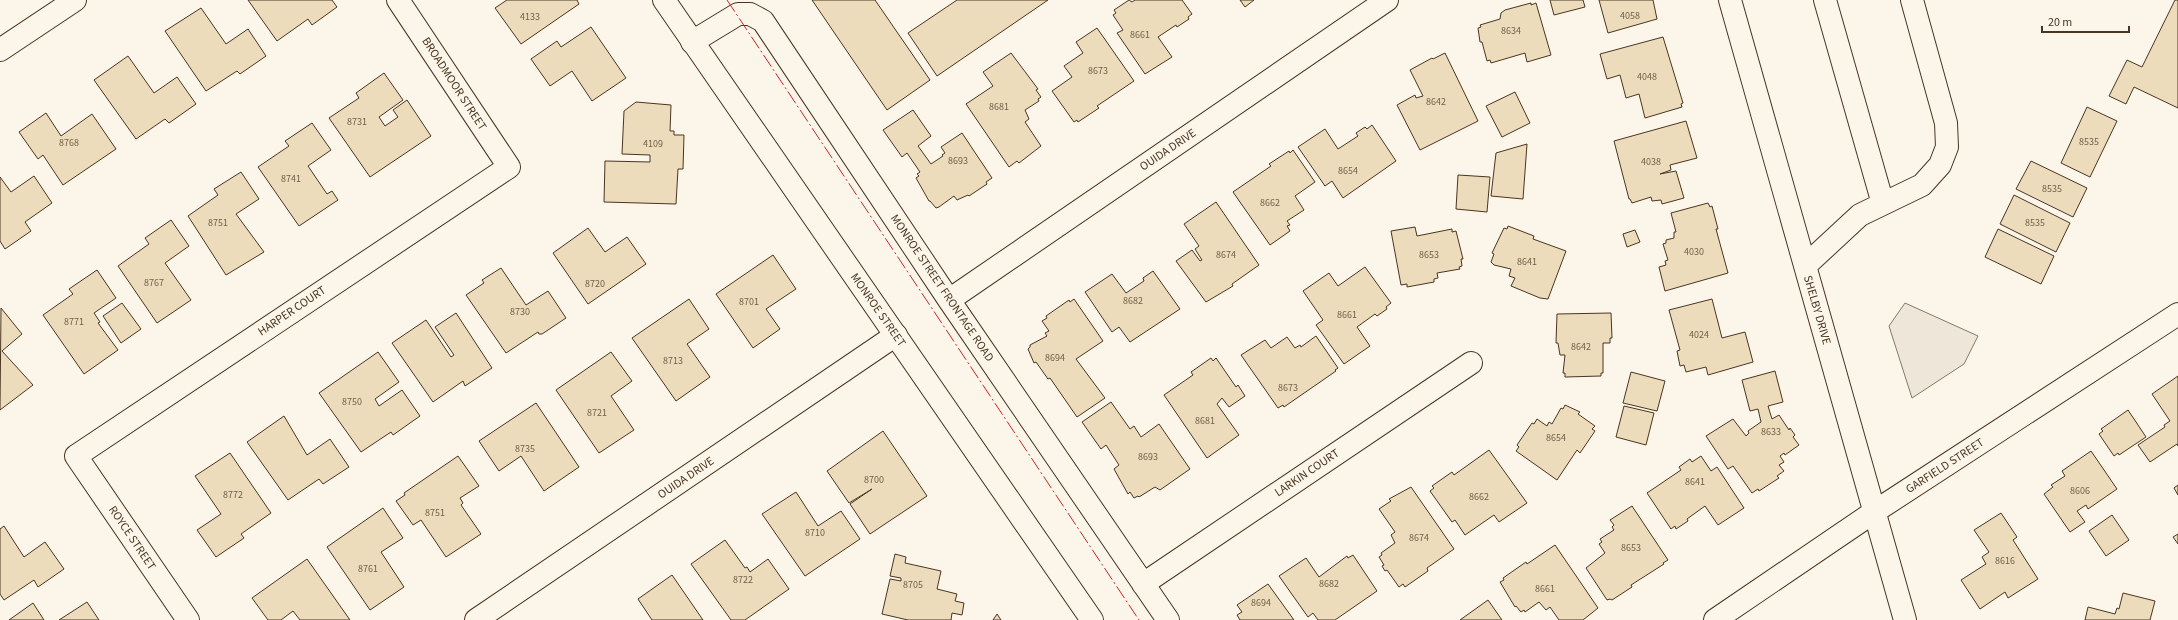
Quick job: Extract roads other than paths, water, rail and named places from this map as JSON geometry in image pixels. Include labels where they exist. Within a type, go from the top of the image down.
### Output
[{"type":"street","points":[[0,50],[75,0]]},
{"type":"street","name":"BROADMOOR STREET","points":[[398,0],[509,167]]},
{"type":"street","name":"MONROE STREET","points":[[664,0],[1092,620]]},
{"type":"street","name":"OUIDA DRIVE","points":[[949,300],[1387,0]]},
{"type":"street","name":"SHELBY DRIVE","points":[[1730,0],[1905,620]]},
{"type":"street","points":[[1825,0],[1883,204]]},
{"type":"street","points":[[1805,266],[1860,215],[1922,185],[1940,165],[1947,147],[1946,123],[1912,0]]},
{"type":"street","name":"MONROE STREET FRONTAGE ROAD","points":[[692,42],[738,14],[755,7],[949,300],[1168,620]]},
{"type":"street","name":"HARPER COURT","points":[[76,456],[509,167]]},
{"type":"street","name":"GARFIELD STREET","points":[[1715,620],[1874,512],[2178,314]]},
{"type":"street","name":"OUIDA DRIVE","points":[[476,620],[896,335]]},
{"type":"street","name":"LARKIN COURT","points":[[1144,584],[1471,363]]},
{"type":"street","name":"ROYCE STREET","points":[[76,456],[188,620]]}]
